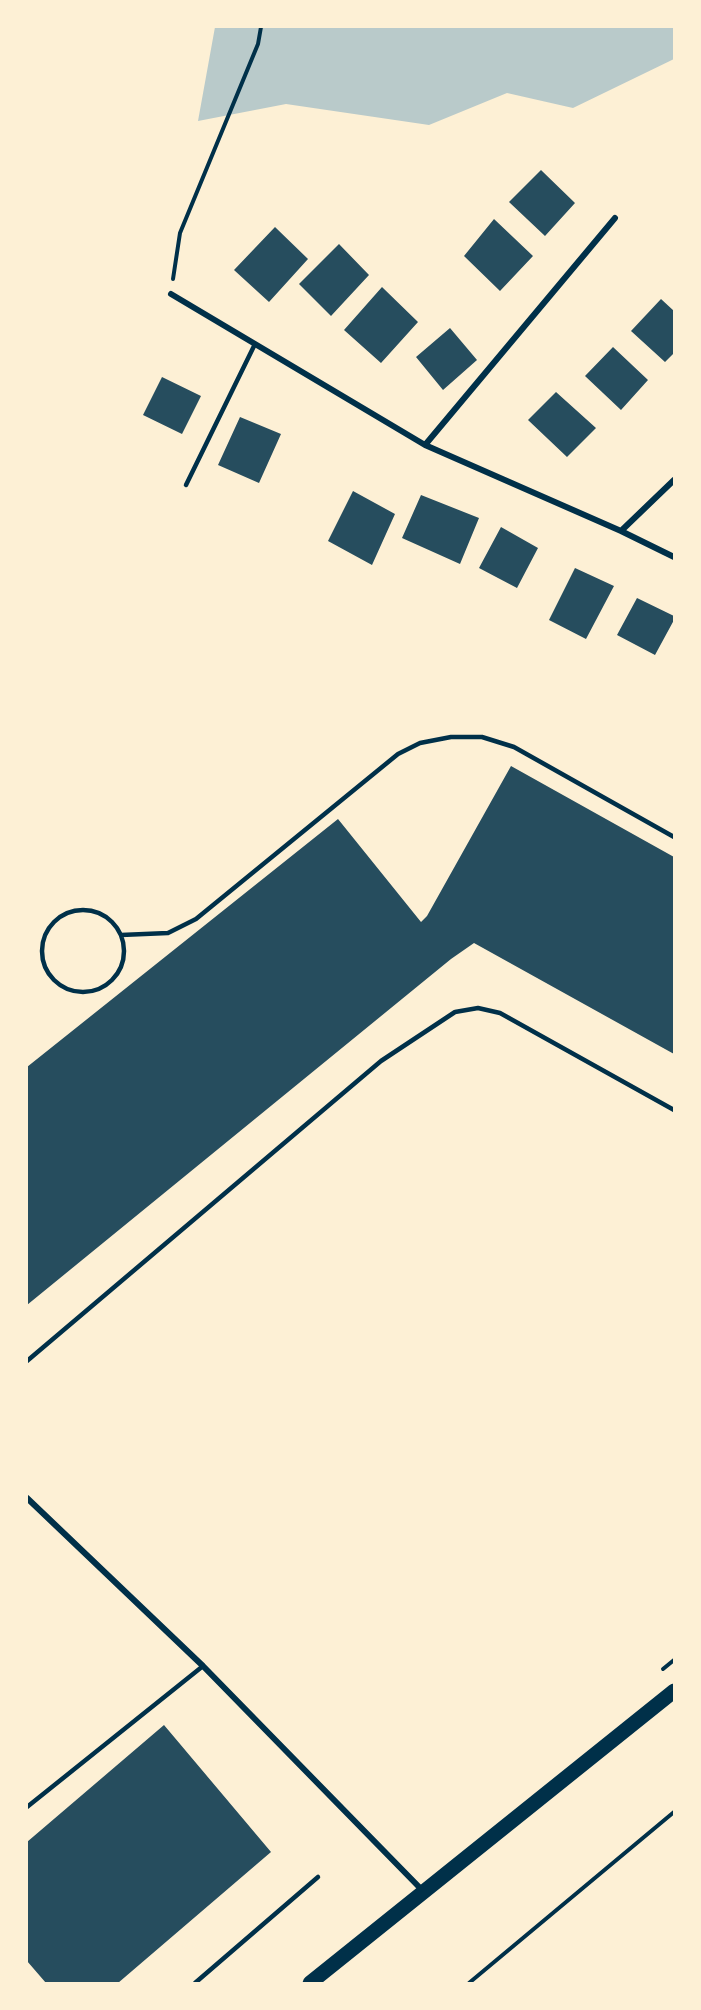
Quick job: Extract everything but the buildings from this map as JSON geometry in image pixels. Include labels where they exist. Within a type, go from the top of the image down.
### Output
[{"type":"main road","points":[[310,1983],[674,1691]]},
{"type":"street","points":[[425,445],[615,218]]},
{"type":"street","points":[[171,294],[425,445],[621,531],[674,558]]},
{"type":"street","points":[[621,531],[674,480]]},
{"type":"street","points":[[27,1498],[202,1666],[425,1893]]},
{"type":"lane","points":[[186,485],[255,344]]},
{"type":"lane","points":[[121,935],[168,933],[196,919],[398,754],[420,743],[451,737],[482,737],[513,747],[674,837]]},
{"type":"lane","points":[[84,910],[103,915],[114,924],[121,935],[124,949],[123,962],[117,975],[101,988],[81,993],[68,990],[56,983],[47,973],[42,960],[42,946],[53,922],[64,914],[84,910]]},
{"type":"lane","points":[[27,1361],[381,1061],[455,1012],[478,1008],[500,1013],[674,1110]]},
{"type":"lane","points":[[27,1807],[202,1666]]},
{"type":"lane","points":[[195,1983],[318,1877]]},
{"type":"path","points":[[171,294],[180,233],[258,44],[261,27]]},
{"type":"path","points":[[469,1983],[674,1812]]},
{"type":"shaded area","points":[[215,27],[674,27],[674,59],[573,108],[507,93],[429,125],[286,104],[198,121]]}]
